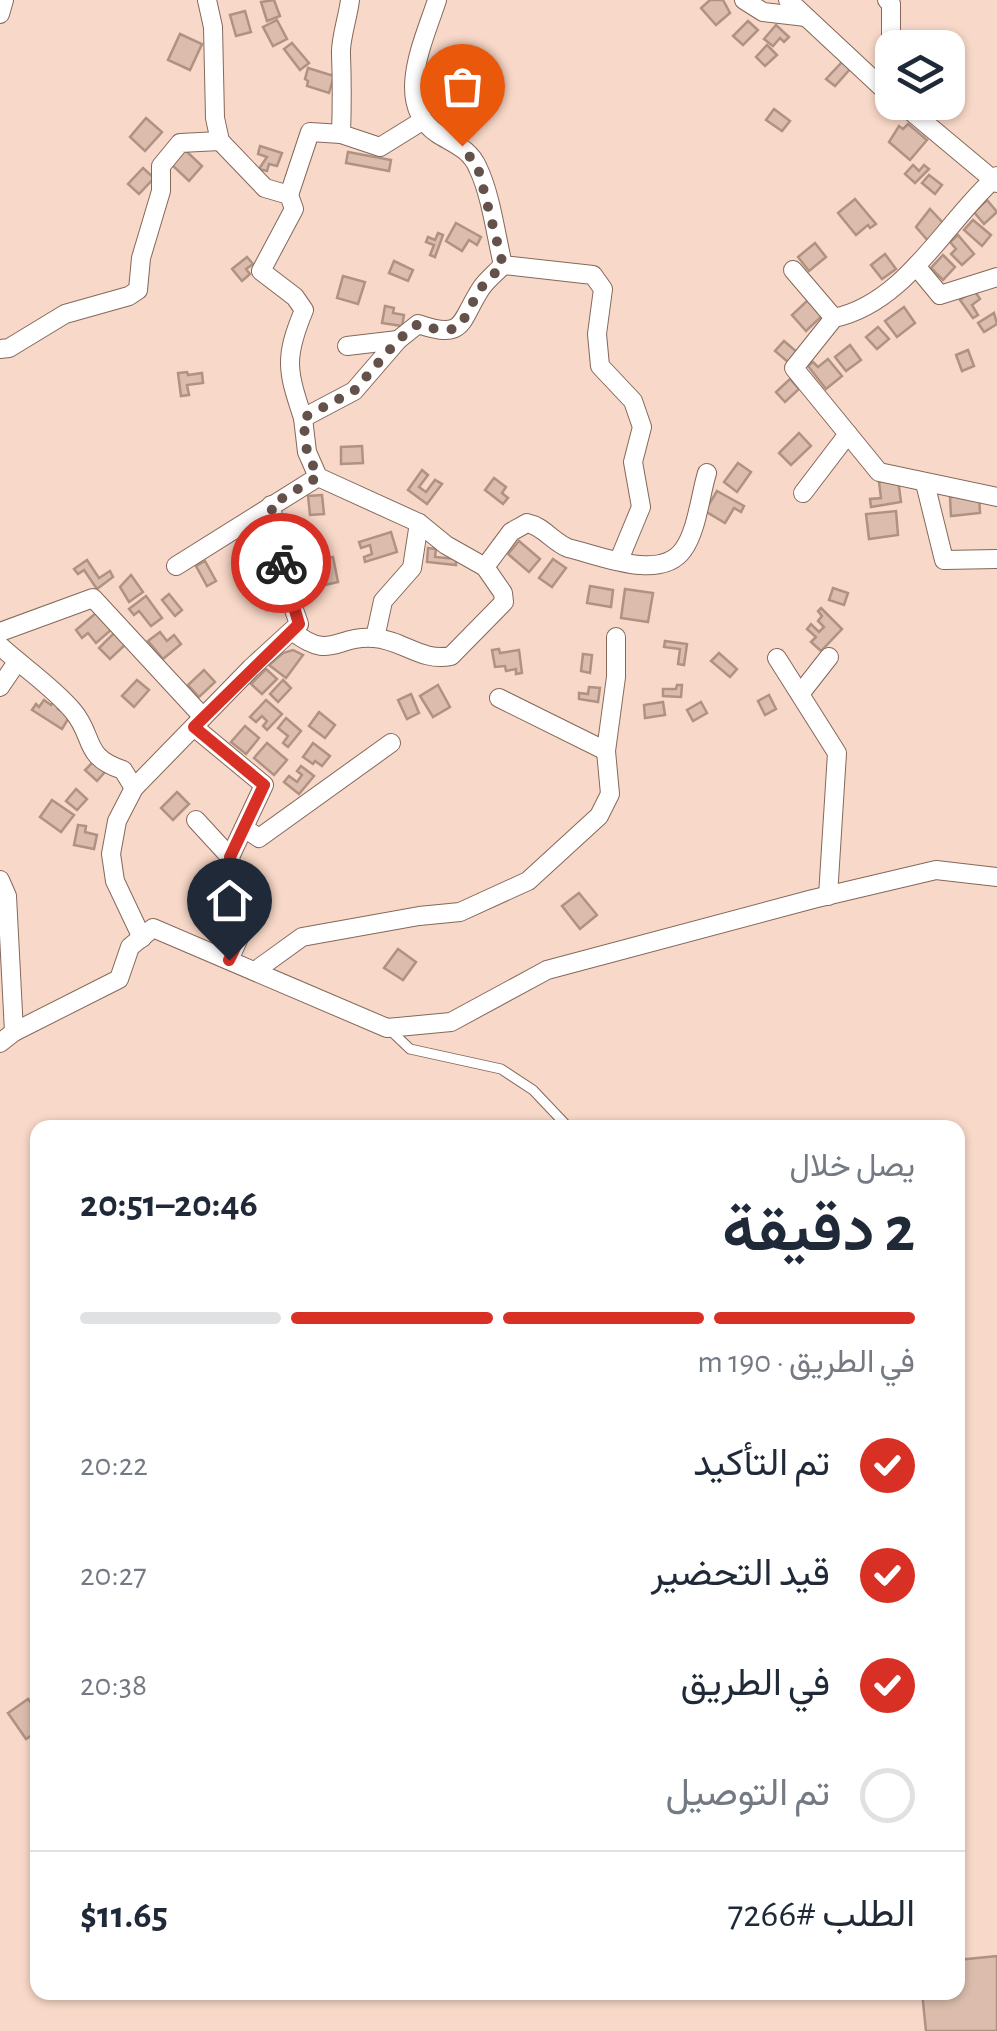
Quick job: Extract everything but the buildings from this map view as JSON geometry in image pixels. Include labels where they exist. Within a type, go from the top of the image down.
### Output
[{"type":"street","points":[[0,14],[4,0]]},
{"type":"street","points":[[207,0],[213,27],[215,118],[220,141],[265,188],[289,195]]},
{"type":"street","points":[[342,134],[344,72],[340,52],[350,20],[350,0]]},
{"type":"street","points":[[437,0],[413,90],[422,121],[462,146],[478,168],[503,265]]},
{"type":"street","points":[[744,0],[763,12],[806,17]]},
{"type":"street","points":[[788,0],[875,81]]},
{"type":"street","points":[[887,0],[891,30]]},
{"type":"street","points":[[921,120],[995,180],[916,266],[859,312],[834,318],[794,368],[879,472],[997,497]]},
{"type":"street","points":[[292,631],[310,645],[323,647],[375,638],[432,658],[451,656],[504,602],[503,593],[485,567],[446,545],[419,523],[318,477],[307,452],[288,354],[304,310],[261,271],[294,209],[289,195],[310,132],[342,134],[380,147],[422,121]]},
{"type":"street","points":[[0,350],[10,348],[66,314],[138,290],[141,258],[161,190],[161,166],[180,143],[220,141]]},
{"type":"street","points":[[303,418],[354,391],[398,340],[418,324],[438,331],[457,327],[468,316],[480,289],[503,265]]},
{"type":"street","points":[[503,265],[593,276],[603,288],[597,334],[600,366],[633,401],[642,427],[633,462],[642,507],[618,560]]},
{"type":"street","points":[[916,266],[940,295],[997,276]]},
{"type":"street","points":[[793,270],[834,318]]},
{"type":"street","points":[[347,346],[398,340]]},
{"type":"street","points":[[803,492],[848,434]]},
{"type":"street","points":[[485,567],[511,532],[527,523],[568,548],[649,566],[662,564],[686,546],[707,473]]},
{"type":"street","points":[[176,566],[318,477]]},
{"type":"street","points":[[925,483],[944,560],[997,559]]},
{"type":"street","points":[[142,938],[115,881],[112,865],[116,820],[134,788],[299,624],[284,581],[271,505]]},
{"type":"street","points":[[375,638],[382,600],[412,568],[419,523]]},
{"type":"street","points":[[0,632],[94,598],[198,722],[264,785],[230,857]]},
{"type":"street","points":[[254,971],[302,937],[460,912],[528,881],[599,816],[610,794],[606,751],[616,678],[616,637]]},
{"type":"street","points":[[0,646],[75,713],[91,751],[107,765],[122,770],[134,788]]},
{"type":"street","points":[[800,694],[828,657]]},
{"type":"street","points":[[777,658],[836,754],[828,896]]},
{"type":"street","points":[[0,686],[17,662]]},
{"type":"street","points":[[499,698],[606,751]]},
{"type":"street","points":[[244,828],[260,838],[390,742]]},
{"type":"street","points":[[196,820],[230,857],[244,929],[229,960]]},
{"type":"street","points":[[0,880],[7,896],[7,1038],[119,979],[130,947],[153,928],[387,1028],[451,1022],[547,970],[828,896],[936,870],[997,876]]},
{"type":"lane","points":[[387,1028],[410,1049],[501,1069],[533,1090],[561,1120]]},
{"type":"way so far","points":[[281,563],[271,505],[318,477],[307,452],[303,418],[354,391],[398,340],[418,324],[438,331],[457,327],[468,316],[480,289],[503,265],[478,168],[462,146]]},
{"type":"route","points":[[229,960],[244,929],[230,857],[264,785],[194,727],[299,624],[281,563]]}]
